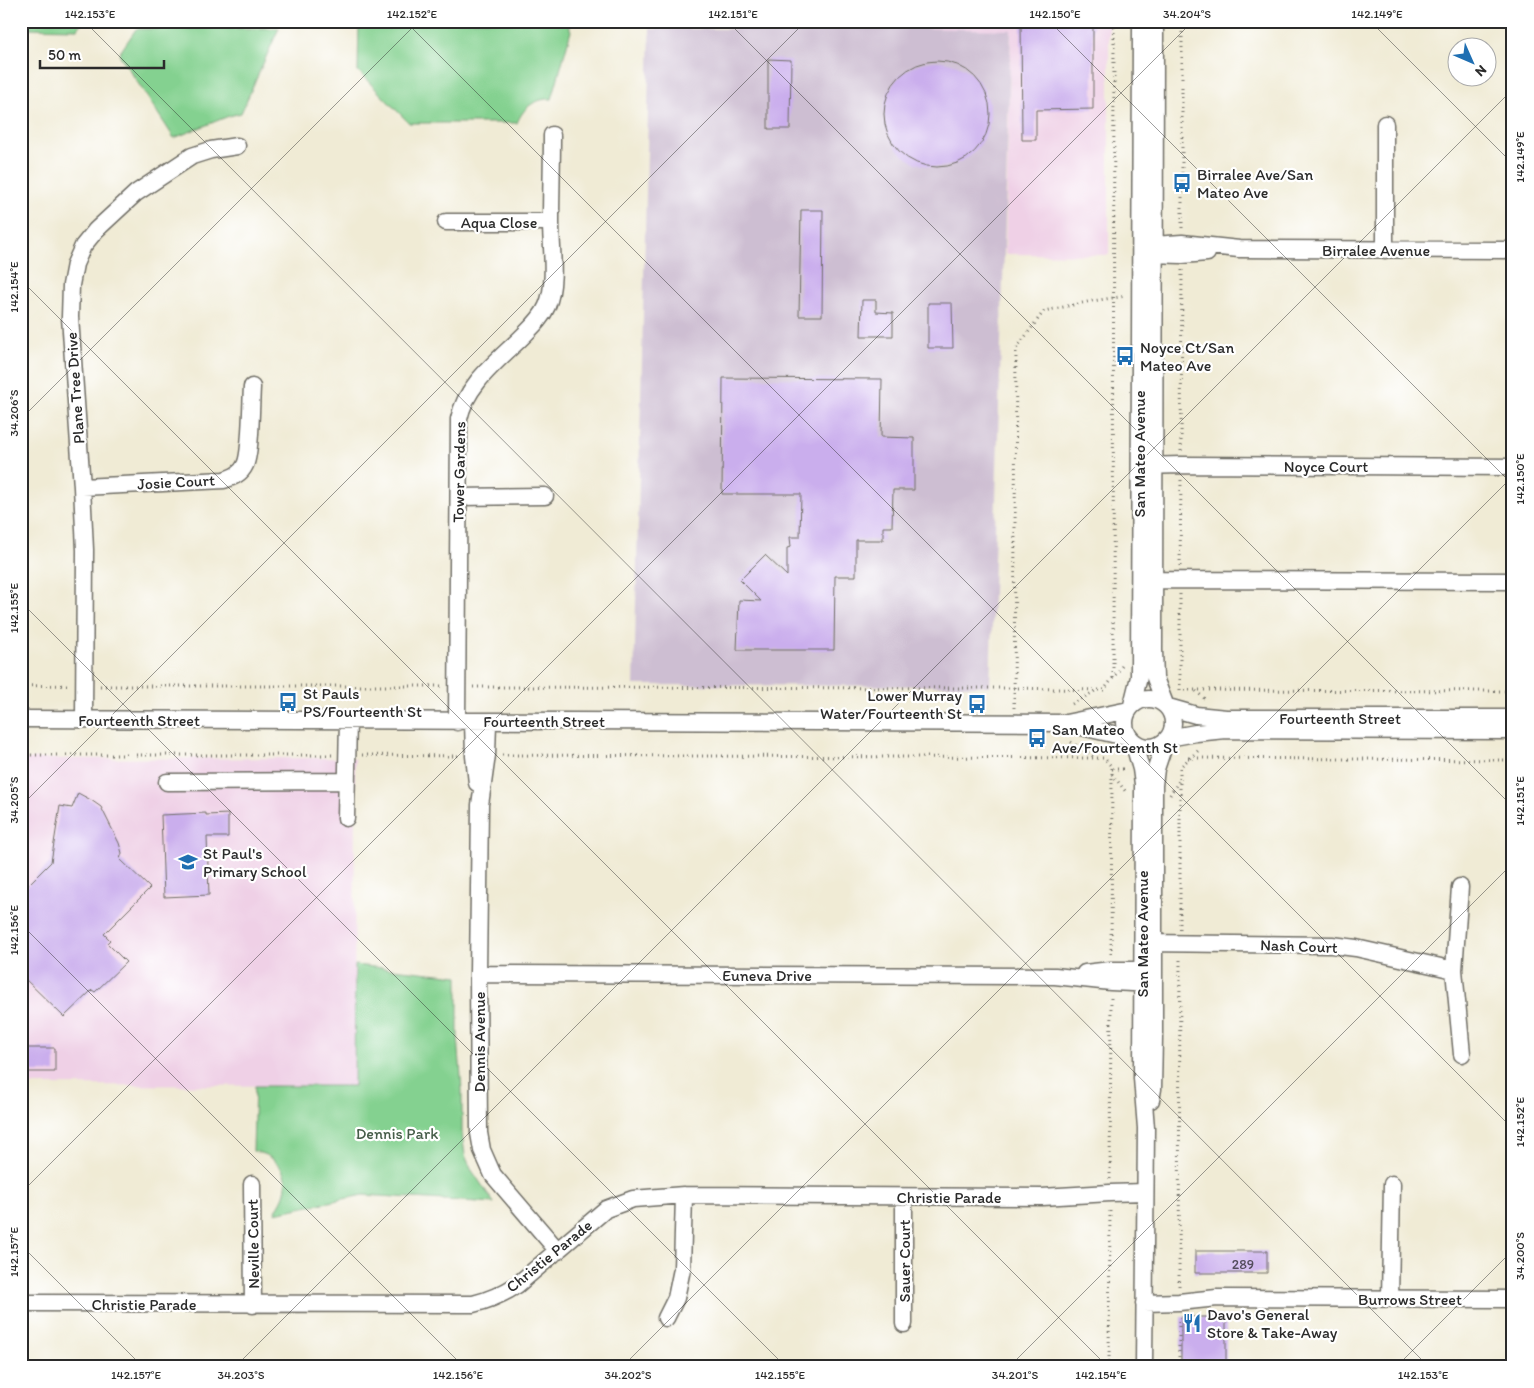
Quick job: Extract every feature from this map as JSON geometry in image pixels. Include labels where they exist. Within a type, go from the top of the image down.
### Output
[{"type":"street","name":"San Mateo Avenue","points":[[1141,21],[1150,251],[1140,295],[1146,466]]},
{"type":"street","name":"San Mateo Avenue","points":[[1130,708],[1139,677],[1146,580],[1146,466],[1155,21]]},
{"type":"street","points":[[1385,124],[1385,250]]},
{"type":"street","name":"Tower Gardens","points":[[473,721],[457,686],[458,434],[461,408],[472,388],[540,318],[547,307],[551,295],[552,135]]},
{"type":"street","name":"Plane Tree Drive","points":[[84,720],[85,550],[70,317],[74,264],[83,246],[96,230],[136,193],[192,156],[212,150],[237,146]]},
{"type":"street","name":"Aqua Close","points":[[446,222],[551,222]]},
{"type":"street","name":"Birralee Avenue","points":[[1150,251],[1182,249],[1513,250]]},
{"type":"street","name":"Josie Court","points":[[82,487],[224,480],[232,478],[239,473],[247,460],[252,387]]},
{"type":"street","name":"Noyce Court","points":[[1146,466],[1513,467]]},
{"type":"street","points":[[459,497],[545,496]]},
{"type":"street","name":"San Mateo Avenue","points":[[1146,580],[1155,678],[1158,691],[1166,705]]},
{"type":"street","points":[[1146,580],[1513,580]]},
{"type":"street","points":[[1152,698],[1166,705],[1171,712],[1173,726],[1166,740],[1152,747],[1145,747],[1131,739],[1125,724],[1130,708],[1138,701],[1152,698]]},
{"type":"street","name":"Fourteenth Street","points":[[1166,705],[1196,715],[1226,718],[1513,718]]},
{"type":"street","name":"Fourteenth Street","points":[[21,719],[1013,724],[1066,723],[1130,708]]},
{"type":"street","points":[[346,818],[348,720]]},
{"type":"street","name":"Dennis Avenue","points":[[473,721],[480,756],[479,1133],[482,1150],[488,1165],[503,1188],[558,1251]]},
{"type":"street","name":"Fourteenth Street","points":[[1066,723],[1131,739]]},
{"type":"street","name":"Fourteenth Street","points":[[1166,740],[1196,733],[1225,730],[1513,731]]},
{"type":"street","name":"San Mateo Avenue","points":[[1131,739],[1141,769],[1143,784],[1153,1089],[1146,1128],[1144,1367]]},
{"type":"street","name":"San Mateo Avenue","points":[[1148,943],[1154,785],[1156,769],[1166,740]]},
{"type":"street","points":[[167,782],[346,781]]},
{"type":"street","points":[[1460,887],[1454,970],[1462,1054]]},
{"type":"street","name":"Nash Court","points":[[1148,943],[1332,945],[1356,948],[1454,970]]},
{"type":"street","name":"Euneva Drive","points":[[478,974],[1148,977]]},
{"type":"street","name":"Neville Court","points":[[252,1184],[253,1304]]},
{"type":"street","points":[[1390,1299],[1392,1184]]},
{"type":"street","points":[[666,1318],[676,1298],[682,1269],[684,1195]]},
{"type":"street","name":"Christie Parade","points":[[21,1303],[473,1304],[488,1301],[502,1295],[517,1285],[606,1209],[620,1203],[646,1197],[684,1195],[1145,1198]]},
{"type":"street","name":"Sauer Court","points":[[904,1197],[904,1324]]},
{"type":"street","name":"Burrows Street","points":[[1144,1297],[1513,1299]]},
{"type":"path","points":[[21,686],[1014,688],[1104,690],[1114,678],[1114,21]]},
{"type":"path","points":[[1181,465],[1182,21]]},
{"type":"path","points":[[1013,724],[1016,349],[1044,311],[1113,297],[1140,295]]},
{"type":"path","points":[[1180,680],[1180,690],[1195,691],[1513,691]]},
{"type":"path","points":[[1179,1367],[1180,767],[1195,752]]},
{"type":"path","points":[[21,755],[347,754],[1104,758],[1112,767],[1109,1367]]},
{"type":"path","points":[[1188,758],[1513,760]]},
{"type":"shaded area","points":[[909,21],[1109,21],[1109,255],[1005,254],[1011,31],[909,28]]},
{"type":"shaded area","points":[[909,28],[1011,30],[990,686],[634,685],[650,29]]},
{"type":"shaded area","name":"St Paul's Primary School","points":[[355,758],[354,1086],[21,1085],[21,759]]},
{"type":"green space","points":[[21,21],[83,21],[77,29],[21,28]]},
{"type":"green space","points":[[359,21],[567,21],[571,31],[552,99],[540,100],[530,105],[517,123],[409,123],[358,71]]},
{"type":"green space","points":[[279,28],[241,113],[174,138],[119,54],[136,29]]},
{"type":"green space","name":"Dennis Park","points":[[355,965],[458,976],[458,1037],[462,1090],[462,1133],[465,1155],[471,1169],[494,1203],[363,1195],[275,1213],[286,1190],[286,1182],[284,1174],[275,1162],[261,1153],[253,1151],[255,1086],[354,1086]]},
{"type":"building","points":[[1021,21],[1093,21],[1093,109],[1036,110],[1036,140],[1022,140]]},
{"type":"building","points":[[768,59],[791,60],[790,129],[768,129]]},
{"type":"building","points":[[937,61],[957,65],[975,76],[986,94],[990,114],[986,134],[975,152],[957,163],[937,167],[917,163],[899,152],[888,134],[884,114],[888,94],[899,76],[917,65]]},
{"type":"building","points":[[801,210],[823,210],[822,316],[799,316]]},
{"type":"building","points":[[862,300],[876,300],[876,312],[893,313],[893,336],[861,336]]},
{"type":"building","points":[[928,303],[952,303],[953,348],[928,348]]},
{"type":"building","points":[[723,378],[882,379],[881,437],[914,438],[914,490],[893,490],[892,527],[883,527],[883,540],[856,540],[856,576],[835,576],[834,650],[737,650],[739,600],[761,601],[740,580],[765,555],[787,576],[787,548],[791,547],[790,537],[800,537],[801,494],[722,494]]},
{"type":"building","points":[[78,793],[101,807],[119,843],[122,853],[120,859],[150,888],[104,934],[110,940],[107,943],[126,962],[95,992],[92,990],[64,1017],[21,975],[21,892],[51,862],[60,806],[72,808]]},
{"type":"building","points":[[206,813],[206,815],[228,814],[228,837],[207,837],[209,895],[164,897],[161,815]]},
{"type":"building","points":[[21,1048],[55,1048],[55,1072],[21,1072]]},
{"type":"building","points":[[1195,1251],[1267,1251],[1267,1273],[1195,1273]]},
{"type":"building","points":[[1181,1317],[1226,1317],[1226,1367],[1181,1367]]},
{"type":"place","name":"Birralee Ave/San Mateo Ave","points":[[1182,183]]},
{"type":"place","name":"Noyce Ct/San Mateo Ave","points":[[1125,356]]},
{"type":"place","name":"St Pauls PS/Fourteenth St","points":[[288,702]]},
{"type":"place","name":"Lower Murray Water/Fourteenth St","points":[[977,704]]},
{"type":"place","name":"San Mateo Ave/Fourteenth St","points":[[1037,738]]},
{"type":"place","name":"St Paul's Primary School","points":[[188,862]]},
{"type":"place","name":"Davo's General Store & Take-Away","points":[[1192,1323]]}]
